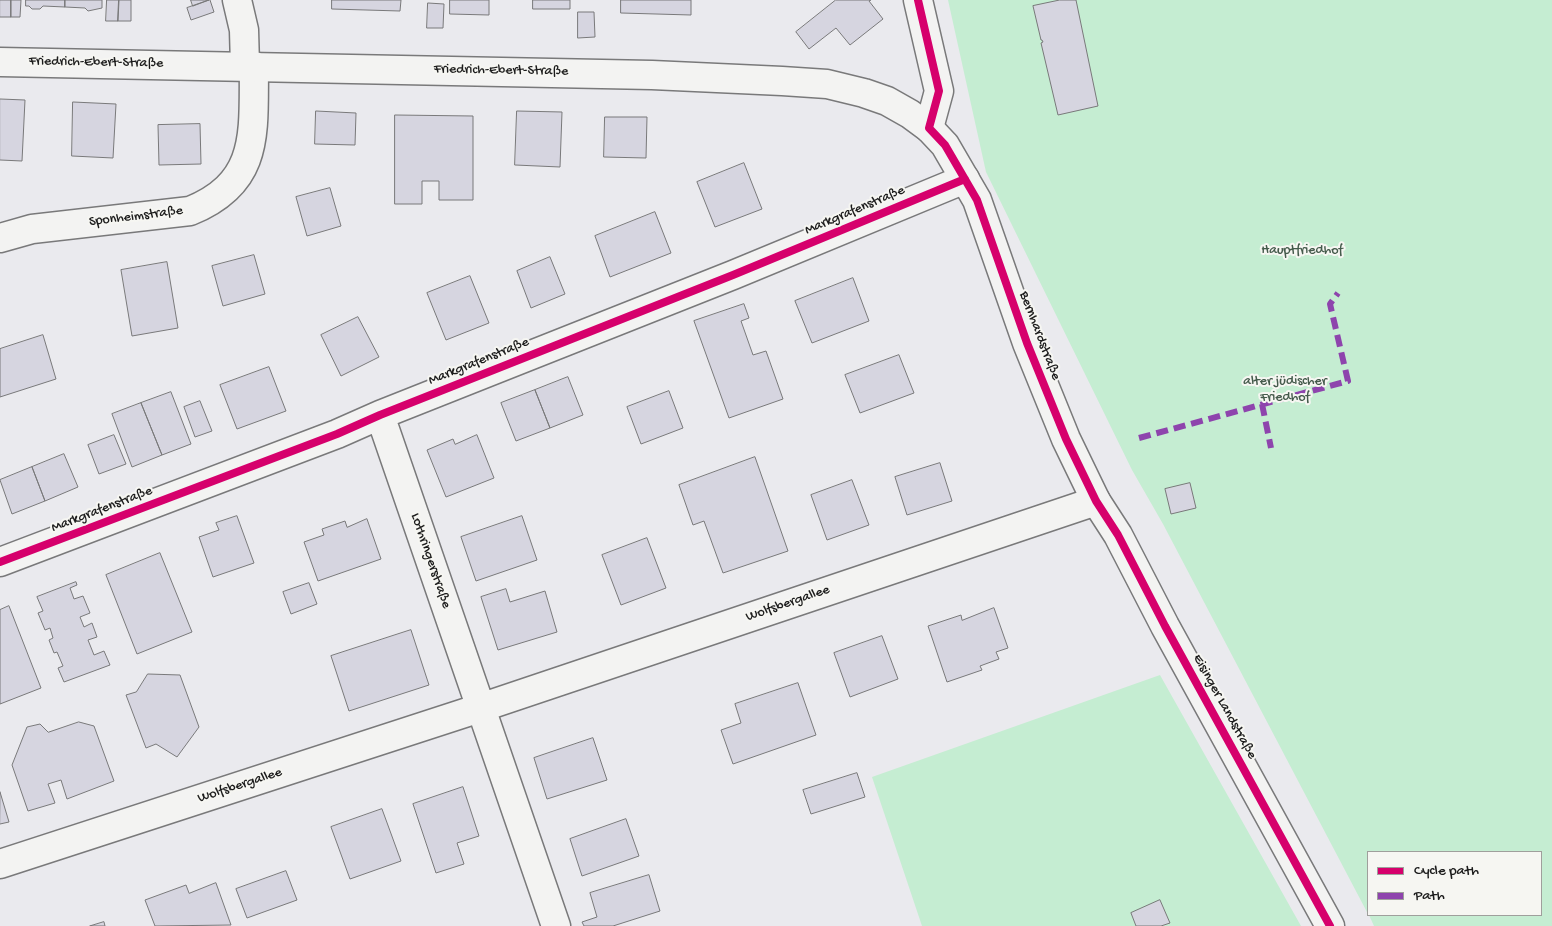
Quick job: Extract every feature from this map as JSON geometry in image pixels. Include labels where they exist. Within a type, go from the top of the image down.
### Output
[{"type":"street","name":"Sponheimstraße","points":[[0,238],[32,229],[190,211],[211,201],[229,188],[238,176],[247,157],[252,139],[249,66],[244,30],[237,0]]},
{"type":"street","points":[[918,0],[926,42],[939,90],[930,128]]},
{"type":"street","name":"Friedrich-Ebert-Straße","points":[[0,62],[652,75],[827,84],[864,93],[886,101],[910,114],[930,128],[945,145],[965,179]]},
{"type":"street","name":"Markgrafenstraße","points":[[0,562],[337,434],[380,415],[732,276],[965,179]]},
{"type":"street","name":"Bernhardstraße","points":[[965,179],[977,200],[1034,360],[1066,439],[1096,501]]},
{"type":"street","name":"Lothringerstraße","points":[[380,415],[480,708]]},
{"type":"street","name":"Wolfsbergallee","points":[[0,864],[480,708],[1096,501]]},
{"type":"street","name":"Eisinger Landstraße","points":[[1096,501],[1118,536],[1165,626],[1330,926]]},
{"type":"street","points":[[480,708],[556,926]]},
{"type":"green space","name":"Hauptfriedhof","points":[[948,0],[1552,0],[1552,926],[1374,926],[1369,916],[1542,916],[1542,851],[1367,851],[1367,912],[1163,524],[1132,470],[986,172]]},
{"type":"green space","points":[[1160,675],[1301,926],[922,926],[872,777]]},
{"type":"building","points":[[0,0],[11,0],[11,17],[0,17]]},
{"type":"building","points":[[11,0],[21,0],[20,17],[11,17]]},
{"type":"building","points":[[26,0],[65,0],[65,7],[43,6],[40,9],[32,9],[26,6]]},
{"type":"building","points":[[65,0],[102,0],[102,8],[88,11],[85,8],[65,7]]},
{"type":"building","points":[[107,0],[119,0],[118,21],[106,21]]},
{"type":"building","points":[[119,0],[131,0],[131,21],[118,21]]},
{"type":"building","points":[[191,0],[209,0],[193,6]]},
{"type":"building","points":[[210,0],[214,12],[191,20],[187,8]]},
{"type":"building","points":[[332,0],[401,0],[400,11],[332,9]]},
{"type":"building","points":[[450,0],[489,0],[489,15],[450,14]]},
{"type":"building","points":[[533,0],[570,0],[570,9],[533,9]]},
{"type":"building","points":[[621,0],[691,0],[691,15],[621,13]]},
{"type":"building","points":[[836,0],[871,0],[869,1],[883,19],[850,45],[836,28],[809,49],[796,32]]},
{"type":"building","points":[[1060,0],[1076,0],[1098,106],[1058,115],[1041,43],[1043,42],[1033,6]]},
{"type":"building","points":[[428,3],[444,4],[443,28],[427,28]]},
{"type":"building","points":[[578,12],[594,12],[595,37],[578,38]]},
{"type":"building","points":[[0,99],[25,100],[22,161],[0,160]]},
{"type":"building","points":[[73,102],[116,104],[113,158],[72,156]]},
{"type":"building","points":[[316,111],[356,113],[355,145],[315,144]]},
{"type":"building","points":[[517,111],[562,112],[560,167],[515,165]]},
{"type":"building","points":[[395,115],[473,116],[473,200],[439,200],[439,181],[422,181],[422,204],[395,204]]},
{"type":"building","points":[[605,117],[647,117],[646,158],[604,157]]},
{"type":"building","points":[[200,124],[201,164],[159,165],[158,125]]},
{"type":"building","points":[[744,163],[762,209],[715,227],[697,182]]},
{"type":"building","points":[[330,188],[341,226],[307,236],[296,197]]},
{"type":"building","points":[[655,212],[671,253],[610,277],[595,236]]},
{"type":"building","points":[[254,255],[265,294],[223,306],[212,266]]},
{"type":"building","points":[[550,257],[565,294],[531,308],[517,271]]},
{"type":"building","points":[[167,262],[178,328],[132,336],[121,270]]},
{"type":"building","points":[[470,276],[489,323],[446,340],[427,293]]},
{"type":"building","points":[[853,278],[869,321],[812,343],[795,301]]},
{"type":"building","points":[[744,304],[749,318],[741,321],[753,355],[766,351],[783,399],[729,418],[694,321]]},
{"type":"building","points":[[358,317],[379,357],[341,376],[321,335]]},
{"type":"building","points":[[43,335],[56,379],[0,397],[0,349]]},
{"type":"building","points":[[899,355],[914,393],[860,413],[845,375]]},
{"type":"building","points":[[269,367],[286,411],[237,429],[220,385]]},
{"type":"building","points":[[568,377],[583,415],[550,428],[535,390]]},
{"type":"building","points":[[535,390],[550,428],[516,441],[501,403]]},
{"type":"building","points":[[669,391],[683,428],[641,444],[627,407]]},
{"type":"building","points":[[171,392],[191,444],[162,455],[141,403]]},
{"type":"building","points":[[200,401],[212,431],[195,437],[184,407]]},
{"type":"building","points":[[141,403],[162,455],[132,467],[112,414]]},
{"type":"building","points":[[114,435],[126,464],[99,474],[88,445]]},
{"type":"building","points":[[477,435],[494,478],[446,497],[427,450],[453,439],[455,444]]},
{"type":"building","points":[[64,454],[78,487],[45,501],[32,467]]},
{"type":"building","points":[[755,457],[788,551],[723,573],[704,521],[693,525],[679,485]]},
{"type":"building","points":[[940,463],[952,501],[907,515],[895,477]]},
{"type":"building","points":[[32,467],[45,501],[12,514],[0,480]]},
{"type":"building","points":[[852,480],[869,525],[827,540],[811,495]]},
{"type":"building","points":[[1190,483],[1196,508],[1171,514],[1165,489]]},
{"type":"building","points":[[237,516],[254,563],[213,577],[199,537],[219,530],[216,523]]},
{"type":"building","points":[[522,516],[537,560],[476,581],[461,537]]},
{"type":"building","points":[[367,519],[381,559],[318,581],[304,542],[324,535],[322,529],[345,521],[347,527]]},
{"type":"building","points":[[647,538],[666,588],[621,605],[602,555]]},
{"type":"building","points":[[160,553],[192,632],[137,654],[106,575]]},
{"type":"building","points":[[76,582],[77,585],[70,588],[74,599],[83,596],[90,613],[80,617],[84,627],[92,623],[97,637],[88,640],[94,655],[104,651],[110,665],[64,682],[58,668],[63,666],[57,652],[54,653],[49,640],[53,638],[50,628],[45,630],[38,613],[43,611],[37,597]]},
{"type":"building","points":[[309,583],[317,604],[291,614],[283,592]]},
{"type":"building","points":[[506,589],[510,602],[545,591],[557,632],[498,650],[481,597]]},
{"type":"building","points":[[9,606],[41,688],[0,704],[0,610]]},
{"type":"building","points":[[994,608],[1008,648],[996,652],[999,659],[980,666],[982,670],[947,682],[928,626],[961,615],[962,620]]},
{"type":"building","points":[[411,630],[429,685],[349,711],[331,656]]},
{"type":"building","points":[[882,636],[898,679],[850,697],[834,653]]},
{"type":"building","points":[[148,674],[180,675],[199,727],[177,757],[156,744],[146,748],[126,695],[136,692]]},
{"type":"building","points":[[798,683],[816,735],[733,764],[721,730],[741,723],[735,704]]},
{"type":"building","points":[[79,722],[94,726],[114,781],[67,799],[61,780],[48,784],[55,803],[28,811],[12,765],[27,727],[40,724],[48,732]]},
{"type":"building","points":[[593,738],[607,780],[547,799],[534,758]]},
{"type":"building","points":[[857,773],[865,797],[811,814],[803,790]]},
{"type":"building","points":[[463,787],[479,836],[457,843],[464,864],[436,873],[413,804]]},
{"type":"building","points":[[0,792],[9,822],[0,824]]},
{"type":"building","points":[[382,809],[401,861],[350,879],[331,827]]},
{"type":"building","points":[[626,819],[639,856],[582,876],[570,839]]},
{"type":"building","points":[[286,871],[297,900],[247,918],[236,889]]},
{"type":"building","points":[[649,875],[660,911],[613,926],[584,926],[582,922],[597,917],[590,893]]},
{"type":"building","points":[[216,883],[231,925],[155,926],[145,900],[186,885],[189,893]]},
{"type":"building","points":[[1160,900],[1170,923],[1161,926],[1136,926],[1131,913]]},
{"type":"building","points":[[104,922],[105,926],[90,926]]},
{"type":"marked path","points":[[1139,438],[1348,381],[1330,304],[1338,293]]},
{"type":"marked path","points":[[1262,404],[1271,448]]},
{"type":"cycle path","points":[[918,0],[939,91],[929,128],[945,145],[977,200],[1027,343],[1066,439],[1096,501],[1118,535],[1165,626],[1330,926]]},
{"type":"cycle path","points":[[0,562],[337,434],[380,415],[733,275],[965,179]]},
{"type":"park label","name":"alter jüdischer Friedhof","points":[[1285,390]]}]
